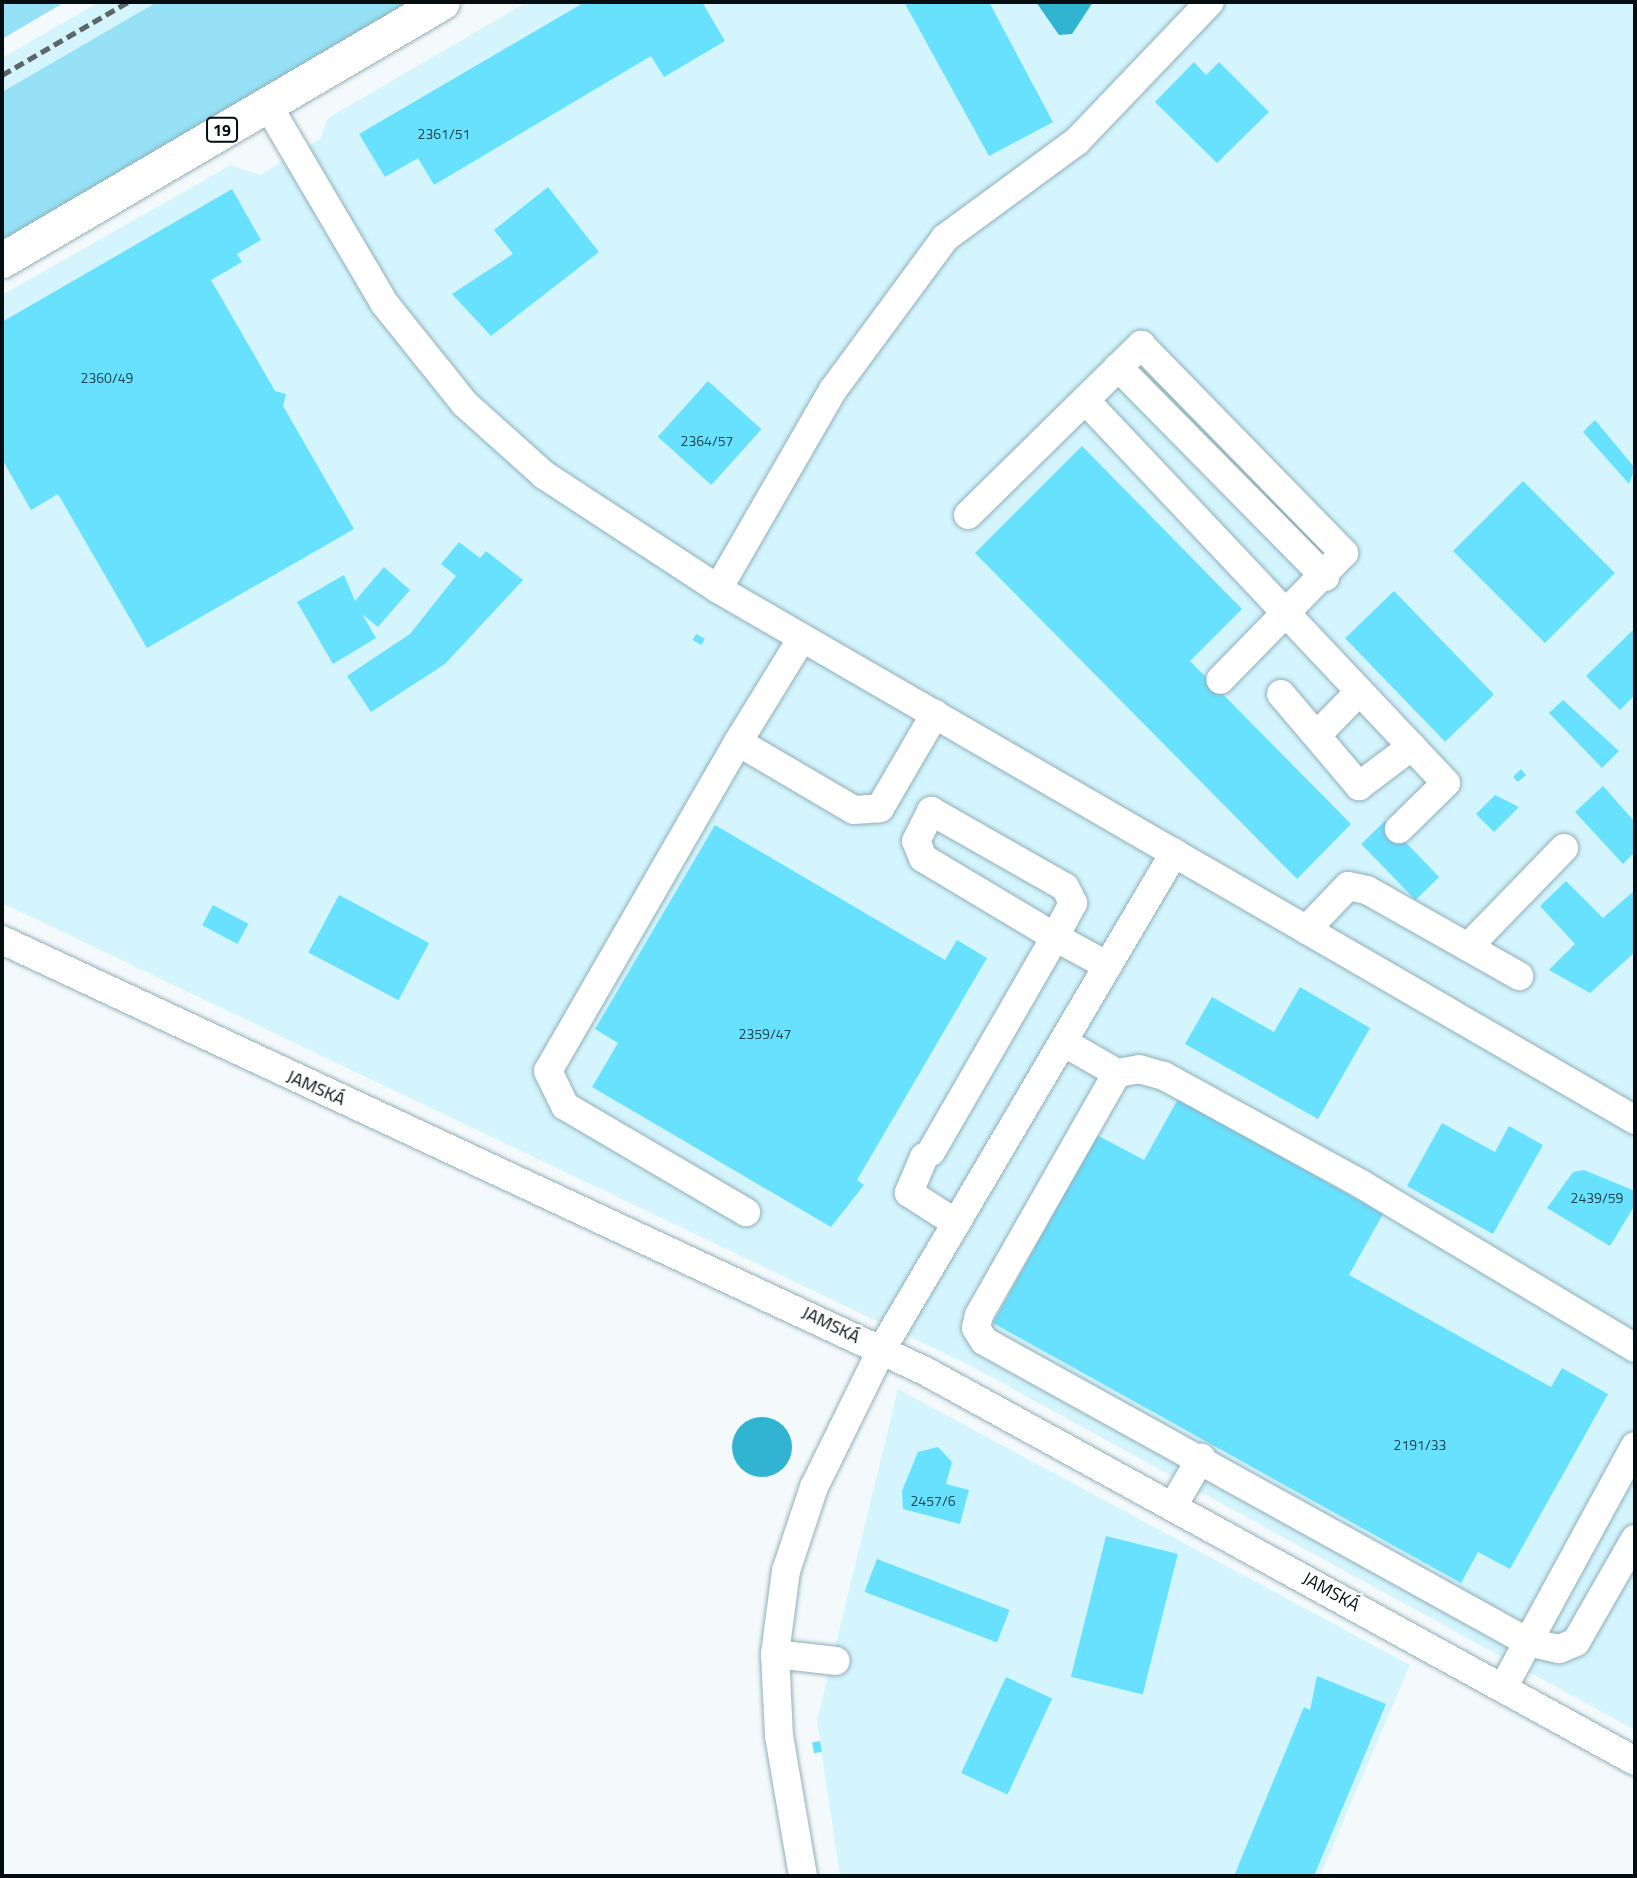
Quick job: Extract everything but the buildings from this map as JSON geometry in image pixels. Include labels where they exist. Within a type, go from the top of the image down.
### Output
[{"type":"main road","name":"19","points":[[2,260],[442,2]]},
{"type":"street","points":[[718,589],[833,390],[945,238],[1077,141],[1210,2]]},
{"type":"street","points":[[267,104],[384,303],[465,404],[544,475],[718,589],[1635,1120]]},
{"type":"street","points":[[968,515],[1141,345],[1342,546],[1344,558],[1220,680]]},
{"type":"street","points":[[1118,367],[1325,577]]},
{"type":"street","points":[[1085,400],[1203,520],[1287,615],[1446,783],[1399,828]]},
{"type":"street","points":[[1203,520],[1259,465]]},
{"type":"street","points":[[746,1212],[565,1106],[548,1071],[738,742],[802,638]]},
{"type":"street","points":[[1318,734],[1359,692]]},
{"type":"street","points":[[1281,694],[1318,734],[1359,786],[1412,746]]},
{"type":"street","points":[[738,742],[870,813],[885,801],[935,714]]},
{"type":"street","points":[[956,1223],[909,1193],[927,1155],[1055,937],[1073,904],[1065,887],[931,811],[916,841],[923,858],[1055,937],[1108,966]]},
{"type":"street","points":[[1468,947],[1564,848]]},
{"type":"street","points":[[803,1876],[779,1736],[775,1654],[786,1571],[814,1487],[882,1349],[1174,853]]},
{"type":"street","points":[[1307,930],[1348,886],[1367,890],[1519,976]]},
{"type":"street","name":"JAMSKÁ","points":[[2,940],[882,1349],[1504,1686],[1635,1760]]},
{"type":"street","points":[[1063,1042],[1116,1073],[1139,1069],[1164,1076],[1362,1184],[1635,1348]]},
{"type":"street","points":[[1116,1073],[976,1328],[984,1341],[1201,1458],[1528,1642],[1559,1649],[1576,1642],[1635,1539]]},
{"type":"street","points":[[1504,1686],[1635,1446]]},
{"type":"street","points":[[1173,1506],[1201,1458]]},
{"type":"street","points":[[775,1654],[836,1661]]},
{"type":"shaded area","points":[[2,2],[65,2],[2,39]]},
{"type":"shaded area","points":[[99,2],[157,2],[2,92],[2,58]]},
{"type":"shaded area","points":[[157,2],[410,2],[2,241],[2,92]]},
{"type":"shaded area","points":[[527,2],[1635,2],[1635,1730],[971,1366],[2,903],[2,295],[231,165],[260,175],[320,139],[328,118]]},
{"type":"shaded area","points":[[1036,2],[1093,2],[1072,34],[1059,35]]},
{"type":"shaded area","points":[[898,1389],[1410,1665],[1320,1876],[840,1876],[817,1721]]},
{"type":"shaded area","points":[[762,1417],[783,1426],[792,1447],[783,1468],[762,1477],[741,1468],[732,1447],[741,1426]]},
{"type":"railway","points":[[2,75],[128,2]]}]
